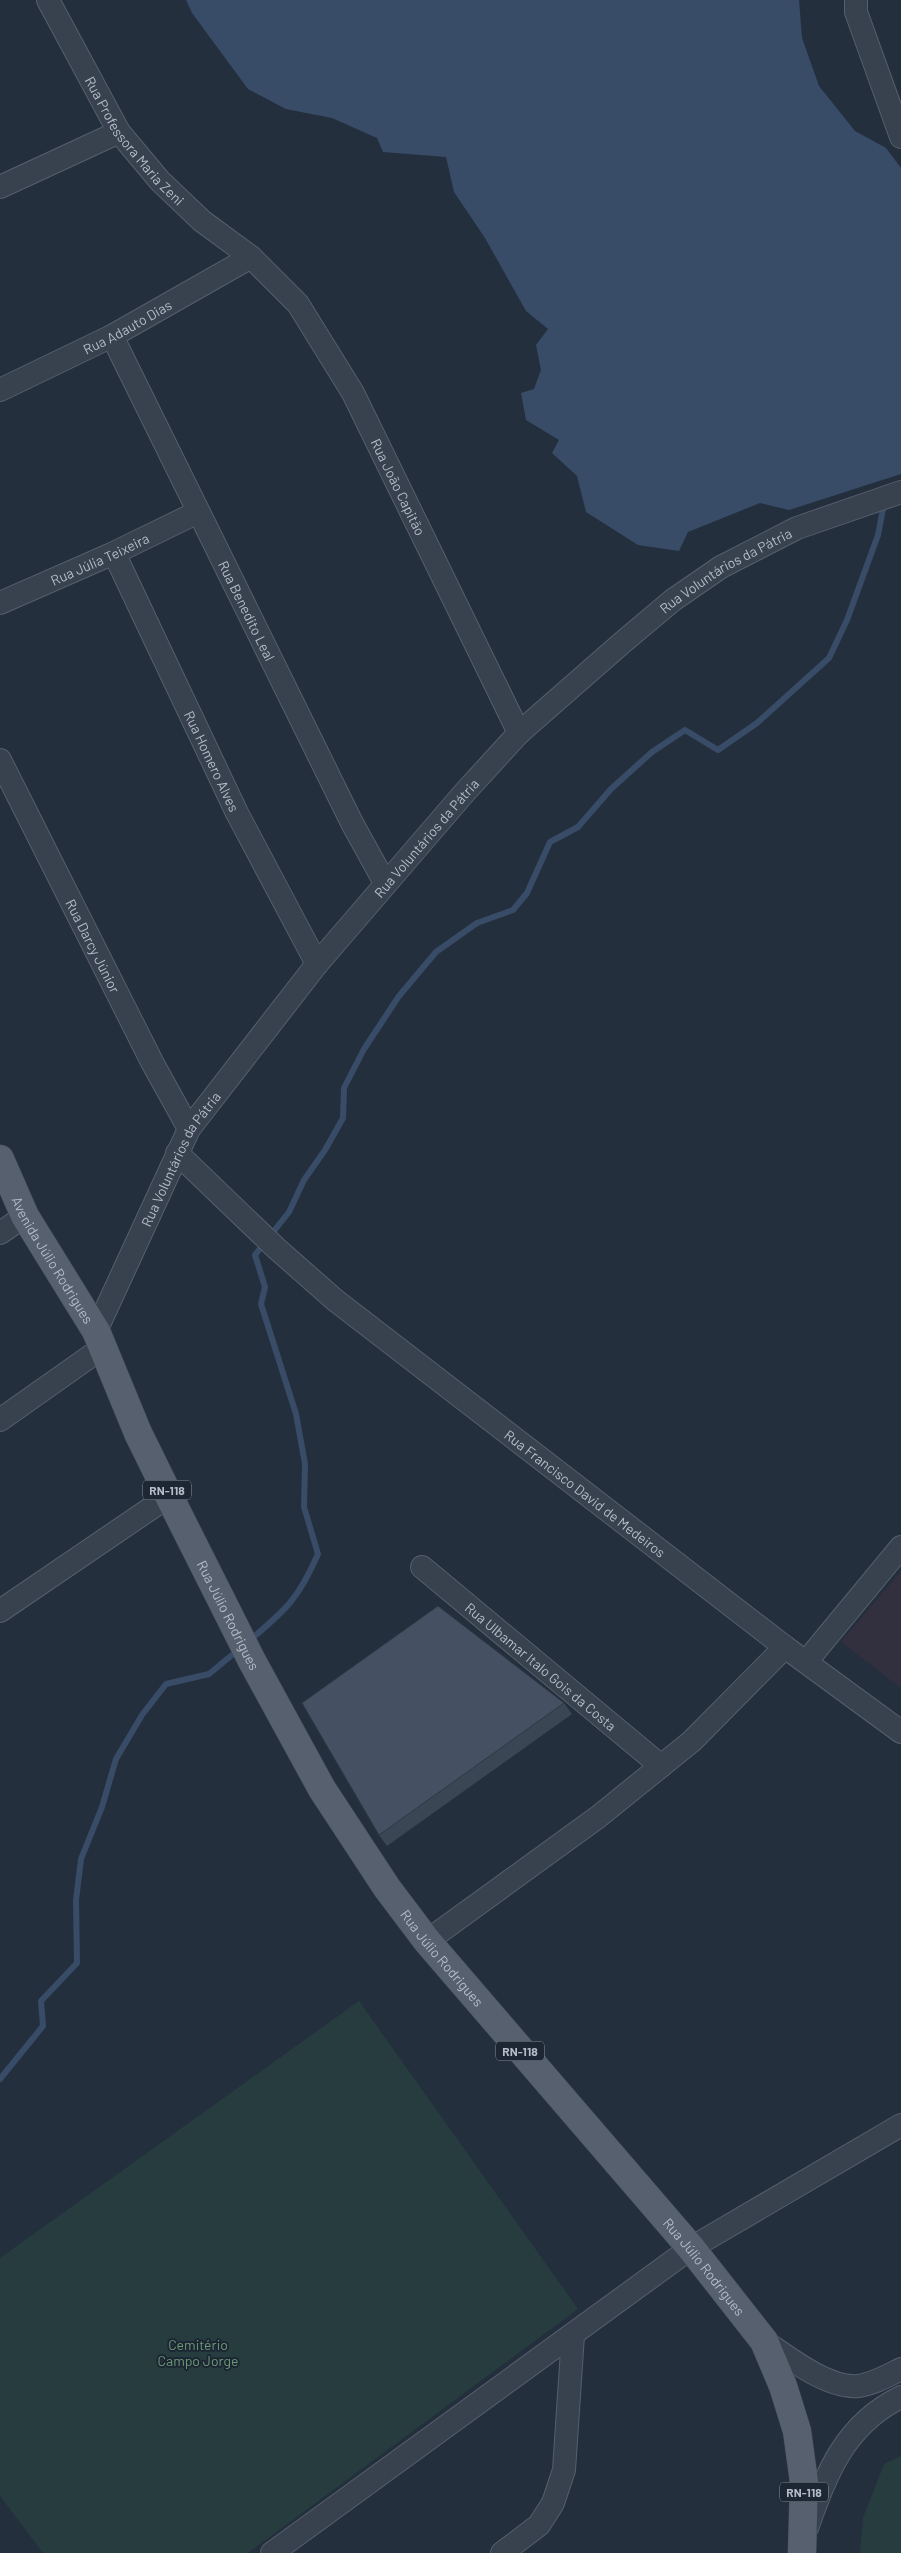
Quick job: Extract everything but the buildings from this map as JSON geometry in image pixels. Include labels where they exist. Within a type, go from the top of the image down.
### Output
[{"type":"main road","name":"Avenida Júlio Rodrigues","points":[[0,1160],[25,1216],[99,1340]]},
{"type":"main road","name":"Rua Júlio Rodrigues","points":[[99,1340],[169,1496],[238,1629],[252,1661],[322,1789],[387,1888],[427,1941],[691,2248],[764,2341],[783,2386],[797,2431],[804,2482],[803,2546]]},
{"type":"street","name":"Rua Professora Maria Zeni","points":[[48,0],[119,132],[160,181],[202,221],[251,257]]},
{"type":"street","points":[[856,0],[856,12],[901,137]]},
{"type":"street","points":[[0,187],[119,132]]},
{"type":"street","name":"Rua Adauto Dias","points":[[0,390],[112,336],[251,257]]},
{"type":"street","name":"Rua João Capitão","points":[[251,257],[298,304],[353,393],[518,733]]},
{"type":"street","name":"Rua Benedito Leal","points":[[112,336],[352,823],[385,883]]},
{"type":"street","name":"Rua Voluntários da Pátria","points":[[99,1340],[189,1128],[317,964],[385,883],[518,733],[673,600],[721,566],[796,528],[901,492]]},
{"type":"street","name":"Rua Júlia Teixeira","points":[[0,603],[114,553],[198,512]]},
{"type":"street","name":"Rua Homero Alves","points":[[114,553],[237,813],[317,964]]},
{"type":"street","name":"Rua Darcy Júnior","points":[[0,760],[152,1062],[189,1128]]},
{"type":"street","name":"Rua Francisco David de Medeiros","points":[[177,1154],[254,1228],[335,1300],[786,1647],[901,1732]]},
{"type":"street","points":[[0,1233],[25,1216]]},
{"type":"street","points":[[0,1420],[99,1340]]},
{"type":"street","points":[[0,1611],[169,1496]]},
{"type":"street","points":[[806,1662],[901,1547]]},
{"type":"street","name":"Rua Ulbamar Italo Gois da Costa","points":[[422,1567],[661,1766]]},
{"type":"street","points":[[427,1941],[598,1817],[692,1741],[786,1647]]},
{"type":"street","points":[[272,2553],[573,2336],[691,2248],[901,2125]]},
{"type":"street","points":[[502,2553],[538,2525],[553,2503],[564,2470],[573,2336]]},
{"type":"street","points":[[764,2341],[804,2367],[840,2384],[856,2386],[873,2383],[901,2369]]},
{"type":"street","points":[[803,2546],[830,2469],[842,2447],[857,2429],[874,2414],[901,2397]]},
{"type":"shaded area","points":[[901,1571],[901,1688],[841,1642]]},
{"type":"green space","name":"Cemitério Campo Jorge","points":[[359,2001],[578,2309],[248,2553],[43,2553],[0,2496],[0,2258]]},
{"type":"green space","points":[[901,2456],[901,2553],[860,2553],[863,2518],[884,2464]]},
{"type":"water","points":[[186,0],[799,0],[802,38],[819,86],[855,131],[886,148],[901,168],[901,474],[789,510],[760,503],[688,532],[679,551],[638,545],[586,512],[577,476],[552,453],[559,440],[526,420],[521,393],[534,389],[541,370],[536,345],[548,329],[526,311],[485,238],[454,192],[446,157],[383,152],[377,138],[332,118],[286,109],[248,89],[192,13]]},
{"type":"waterway","points":[[250,1640],[273,1620],[298,1593],[318,1554],[304,1507],[305,1464],[296,1414],[261,1304],[265,1287],[255,1255],[289,1212],[304,1180],[325,1150],[343,1118],[344,1088],[364,1049],[399,996],[436,952],[477,923],[513,910],[527,893],[550,842],[578,827],[611,789],[652,752],[685,730],[718,750],[757,723],[829,658],[847,620],[878,535],[884,504]]},
{"type":"waterway","points":[[0,2079],[43,2026],[41,2001],[77,1963],[76,1900],[81,1859],[102,1807],[116,1759],[142,1715],[166,1684],[209,1674],[238,1650]]}]
